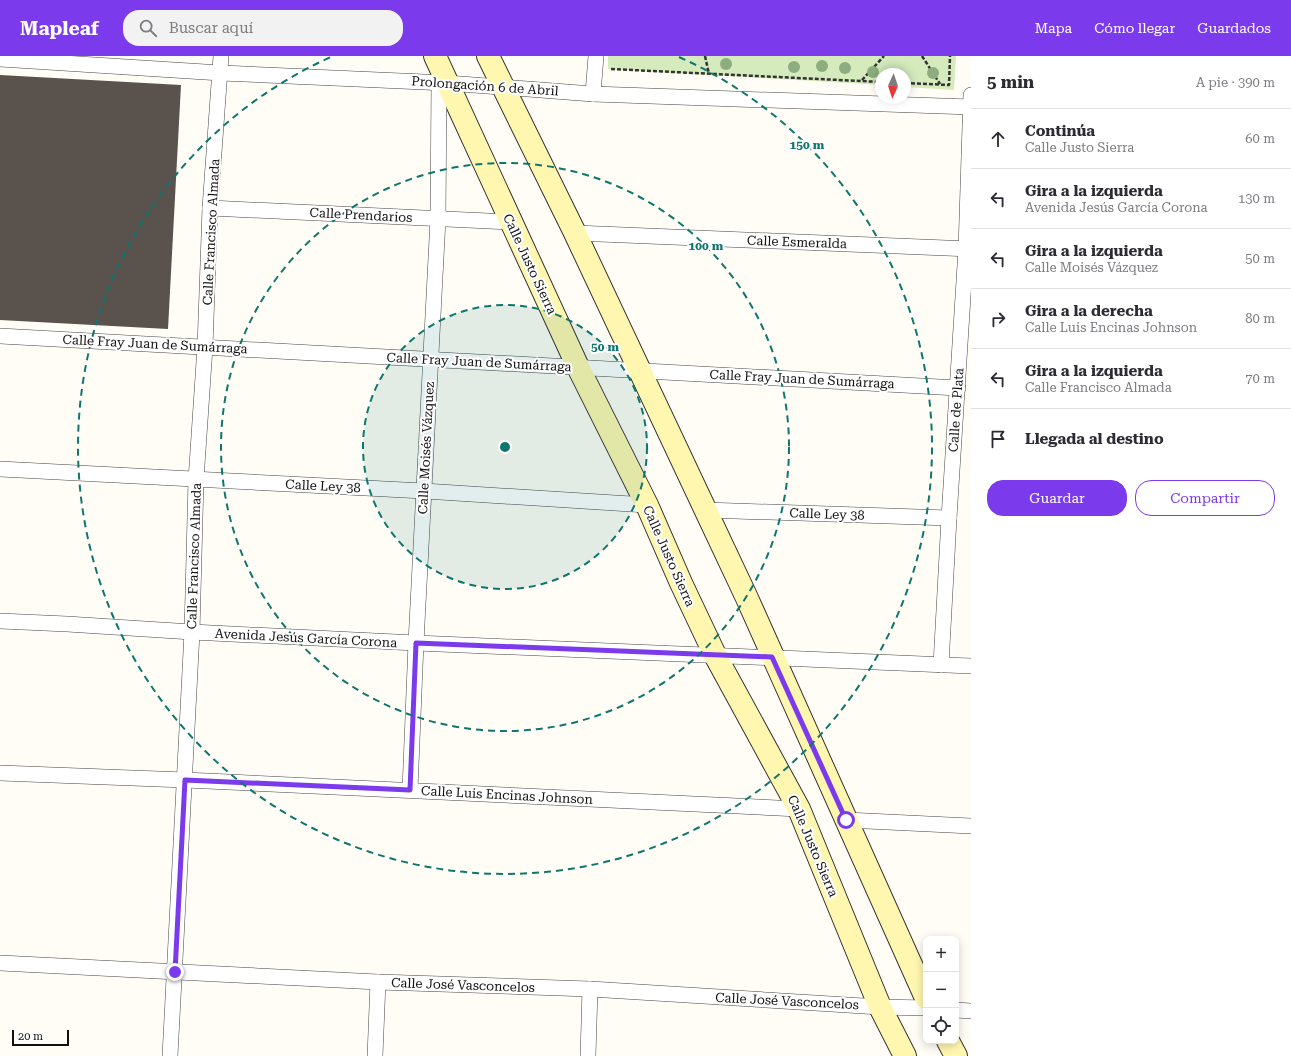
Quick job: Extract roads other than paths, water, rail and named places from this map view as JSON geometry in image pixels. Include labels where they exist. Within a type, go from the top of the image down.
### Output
[{"type":"street","name":"Calle Francisco Almada","points":[[170,1056],[192,632],[196,480],[205,347],[210,208],[221,73],[221,56]]},
{"type":"street","name":"Calle Justo Sierra","points":[[435,56],[443,82],[511,222],[578,367],[647,505],[681,583],[715,655],[799,809],[880,1006],[905,1056]]},
{"type":"street","points":[[488,56],[575,233],[746,596],[923,991]]},
{"type":"street","points":[[593,94],[596,56]]},
{"type":"street","name":"Prolongación 6 de Abril","points":[[0,59],[221,73],[443,82],[593,94],[971,103]]},
{"type":"street","name":"Calle Moisés Vázquez","points":[[410,790],[416,643],[438,219],[443,82]]},
{"type":"street","name":"Calle de Plata","points":[[941,665],[949,518],[969,249],[971,103]]},
{"type":"street","name":"Calle Prendarios","points":[[210,208],[511,222]]},
{"type":"street","name":"Calle Esmeralda","points":[[575,233],[969,249]]},
{"type":"street","name":"Calle Fray Juan de Sumárraga","points":[[0,336],[958,388]]},
{"type":"street","name":"Calle Ley 38","points":[[0,469],[424,491],[647,505]]},
{"type":"street","name":"Calle Ley 38","points":[[705,510],[949,518]]},
{"type":"street","name":"Avenida Jesús García Corona","points":[[0,621],[416,643],[971,666]]},
{"type":"street","name":"Calle Luis Encinas Johnson","points":[[0,773],[410,790],[799,809]]},
{"type":"street","points":[[846,820],[971,826]]},
{"type":"street","name":"Calle José Vasconcelos","points":[[0,963],[378,982],[590,990],[923,1008]]},
{"type":"street","points":[[374,1056],[378,982]]},
{"type":"street","points":[[588,1056],[590,990]]},
{"type":"street","points":[[959,1010],[971,1011]]},
{"type":"street","points":[[950,1044],[956,1056]]}]
